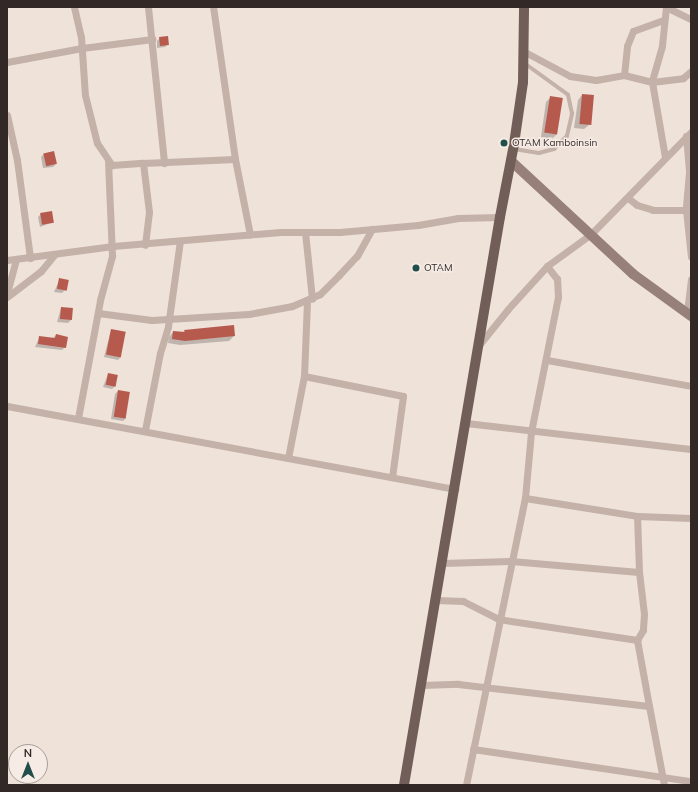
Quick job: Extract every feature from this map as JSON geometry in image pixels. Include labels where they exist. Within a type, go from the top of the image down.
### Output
[{"type":"main road","points":[[404,785],[500,217],[513,149],[525,52],[524,7]]},
{"type":"street","points":[[74,7],[82,48],[85,95],[90,118],[97,143],[108,162],[108,199],[113,246],[98,313],[78,418]]},
{"type":"street","points":[[148,7],[164,163]]},
{"type":"street","points":[[214,7],[235,159],[250,235]]},
{"type":"street","points":[[665,157],[652,82],[662,46],[666,7],[691,19]]},
{"type":"street","points":[[624,75],[627,46],[633,31],[664,20]]},
{"type":"street","points":[[7,62],[82,48],[152,39]]},
{"type":"street","points":[[525,52],[570,76],[596,80],[624,75],[652,82],[682,78],[691,71]]},
{"type":"street","points":[[7,116],[17,160],[30,258]]},
{"type":"street","points":[[478,346],[508,309],[547,266],[591,234],[628,198],[665,157],[689,134]]},
{"type":"street","points":[[689,134],[690,172],[686,210],[691,257]]},
{"type":"street","points":[[108,162],[116,165],[235,159]]},
{"type":"street","points":[[511,161],[633,274],[689,314]]},
{"type":"street","points":[[143,163],[149,212],[145,245]]},
{"type":"street","points":[[628,198],[637,205],[653,210],[686,210]]},
{"type":"street","points":[[7,260],[113,246],[145,245],[250,235],[372,229],[418,225],[458,218],[500,217]]},
{"type":"street","points":[[98,313],[135,320],[249,314],[279,310],[309,300],[339,275],[357,256],[372,229]]},
{"type":"street","points":[[288,458],[304,376],[309,300],[305,232]]},
{"type":"street","points":[[145,430],[169,318],[180,241]]},
{"type":"street","points":[[7,297],[41,271],[54,255]]},
{"type":"street","points":[[7,293],[16,259]]},
{"type":"street","points":[[466,785],[484,687],[525,498],[531,432],[547,360],[558,298],[557,279],[547,266]]},
{"type":"street","points":[[689,314],[691,279]]},
{"type":"street","points":[[547,360],[691,386]]},
{"type":"street","points":[[304,376],[403,396],[392,477]]},
{"type":"street","points":[[7,406],[145,430],[454,489]]},
{"type":"street","points":[[466,423],[531,432],[691,449]]},
{"type":"street","points":[[525,498],[637,516],[691,518]]},
{"type":"street","points":[[637,516],[639,572],[644,614],[643,630],[637,640],[663,781]]},
{"type":"street","points":[[442,563],[511,561],[639,572]]},
{"type":"street","points":[[436,600],[463,601],[498,619],[637,640]]},
{"type":"street","points":[[422,685],[484,687],[649,706]]},
{"type":"street","points":[[473,749],[663,781],[691,781]]},
{"type":"lane","points":[[513,149],[539,153],[554,149],[567,136],[572,114],[568,95],[524,64]]},
{"type":"building","points":[[168,36],[169,45],[160,46],[159,37]]},
{"type":"building","points":[[582,94],[594,95],[591,125],[579,124]]},
{"type":"building","points":[[550,96],[563,98],[557,135],[544,133]]},
{"type":"building","points":[[54,151],[57,164],[46,166],[43,153]]},
{"type":"building","points":[[52,211],[54,223],[42,225],[40,213]]},
{"type":"building","points":[[59,278],[69,280],[67,291],[57,289]]},
{"type":"building","points":[[61,307],[73,308],[72,320],[60,319]]},
{"type":"building","points":[[234,325],[235,336],[185,341],[172,339],[173,331],[185,332],[184,330]]},
{"type":"building","points":[[111,329],[126,332],[121,357],[106,355]]},
{"type":"building","points":[[56,334],[68,337],[66,348],[38,344],[39,336],[55,338]]},
{"type":"building","points":[[108,373],[118,375],[116,387],[106,385]]},
{"type":"building","points":[[118,390],[130,392],[126,419],[114,417]]},
{"type":"place","name":"OTAM Kamboinsin","points":[[504,143]]},
{"type":"place","name":"OTAM","points":[[416,268]]}]
